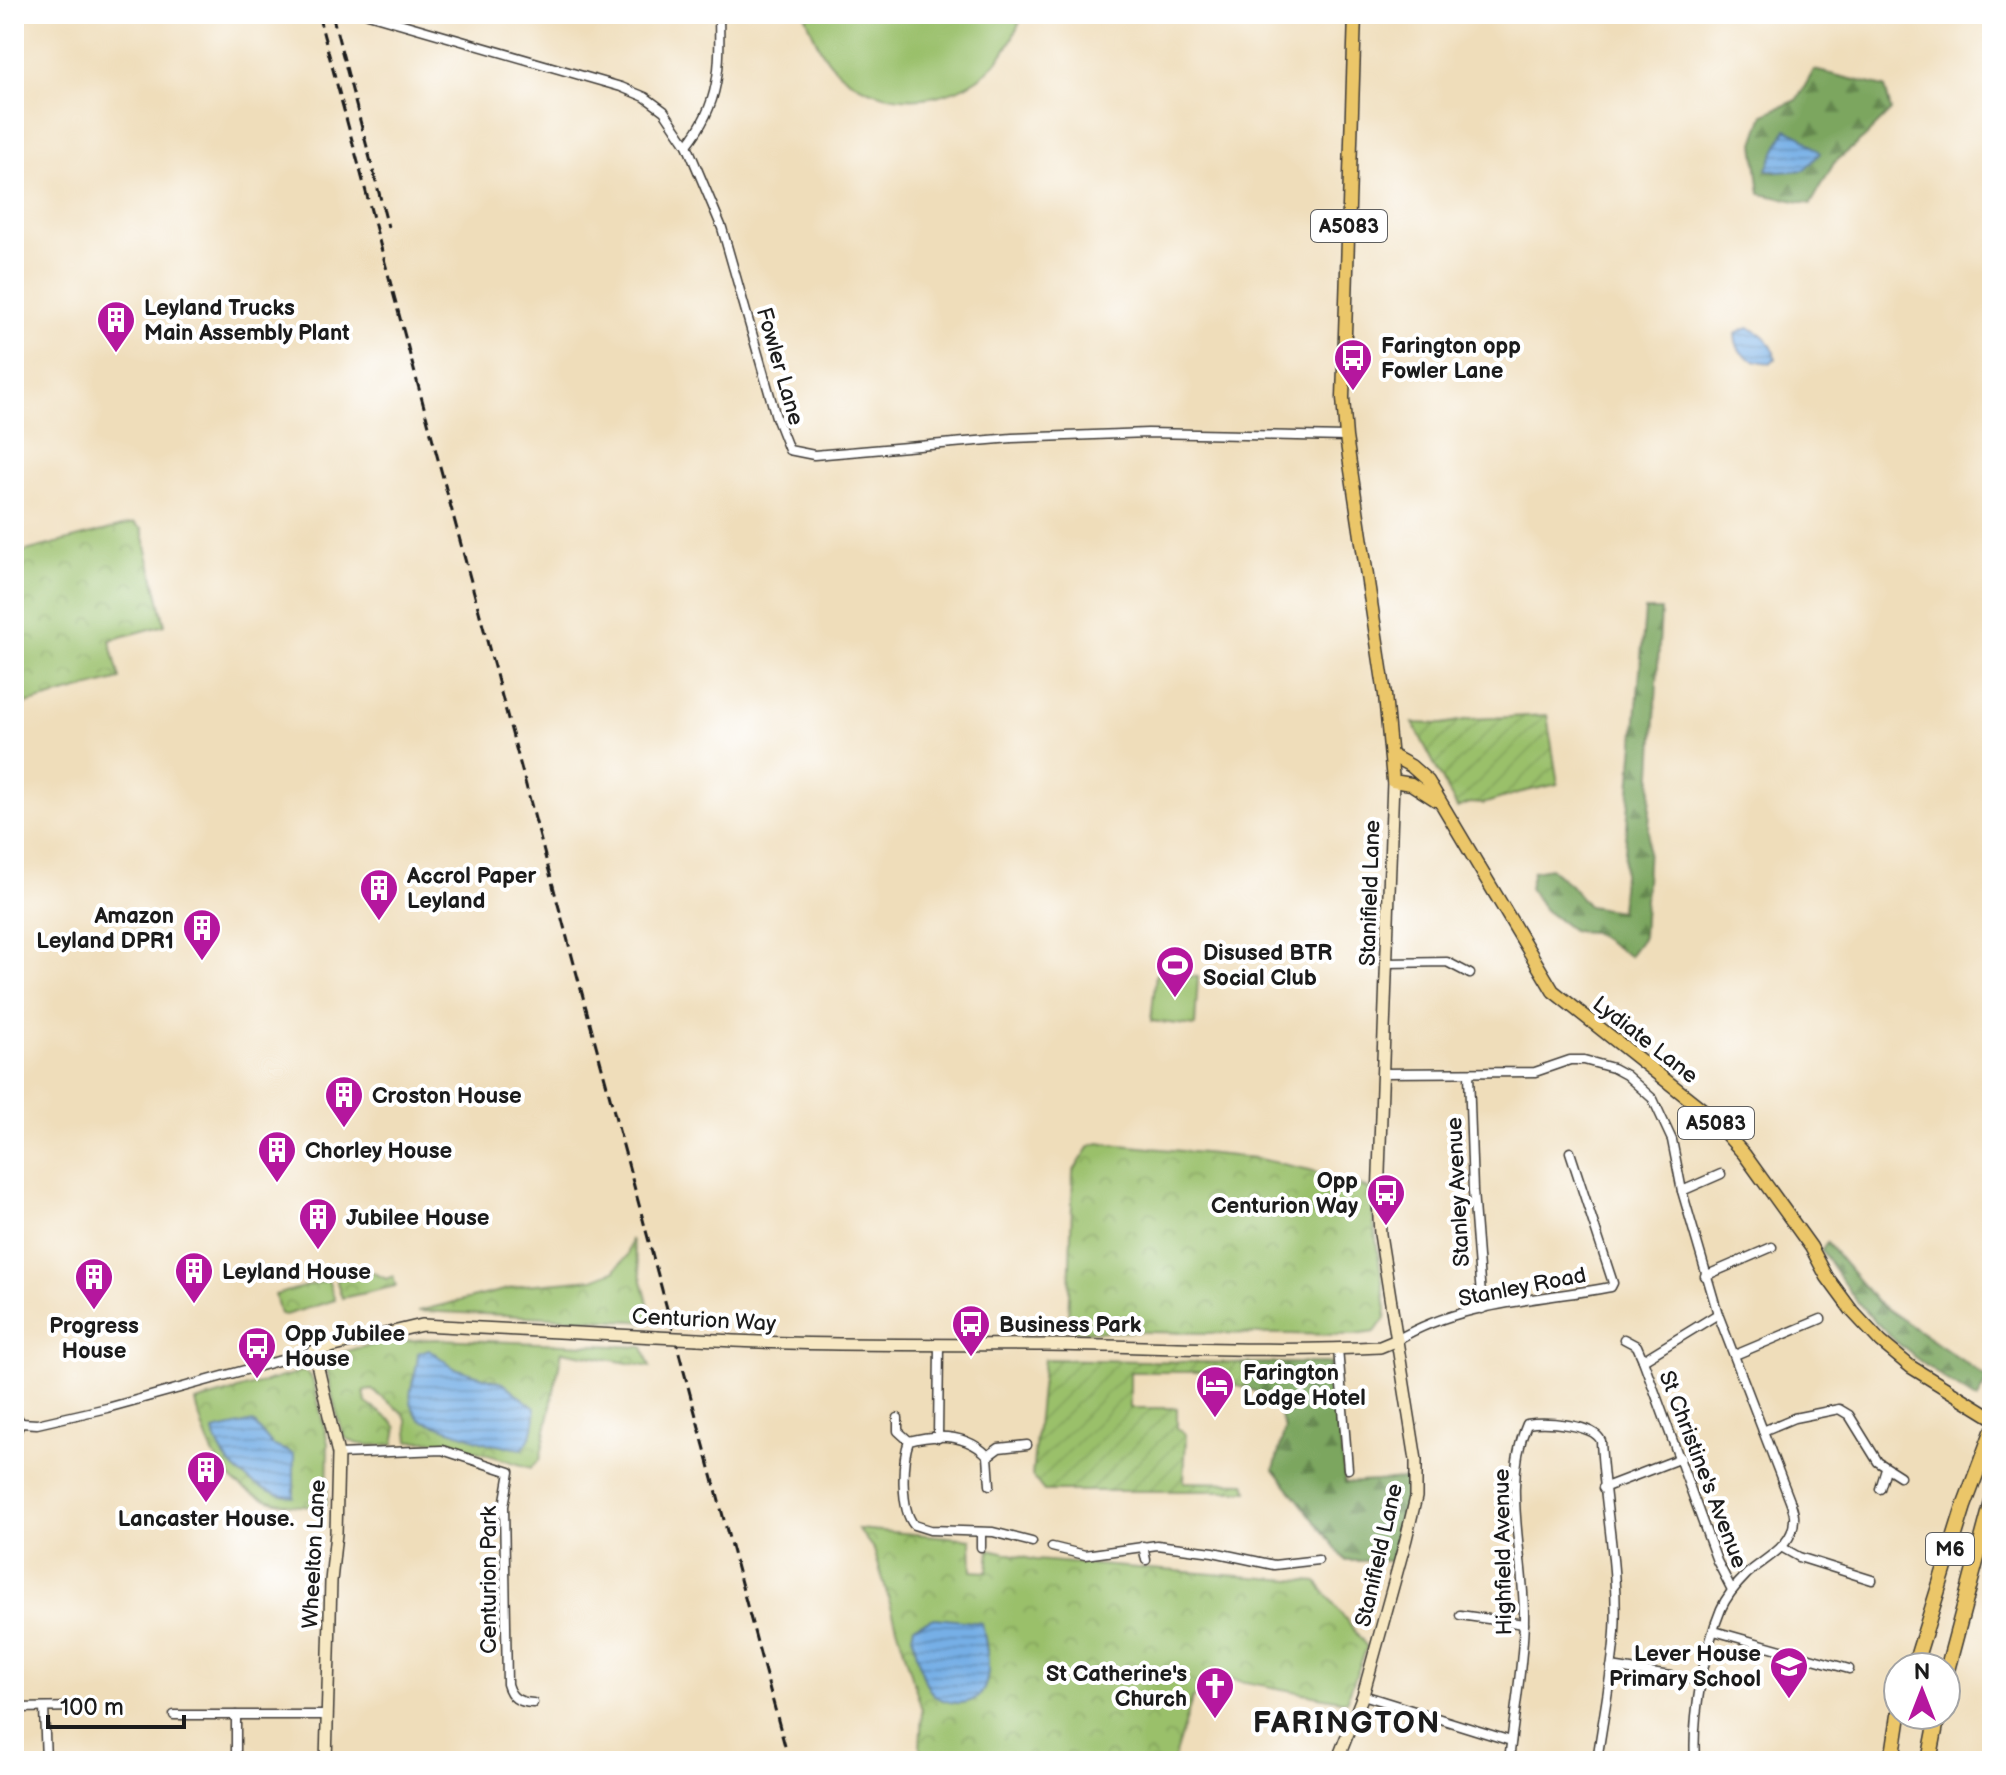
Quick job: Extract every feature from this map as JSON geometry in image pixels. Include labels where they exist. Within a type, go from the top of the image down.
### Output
[{"type":"highway","name":"M6","points":[[1919,1651],[1964,1506],[1992,1432]]},
{"type":"highway","name":"M6","points":[[1952,1651],[1992,1502]]},
{"type":"highway","points":[[1892,1761],[1897,1731]]},
{"type":"highway","points":[[1929,1761],[1935,1731]]},
{"type":"main road","name":"Stanifield Lane","points":[[1355,14],[1343,398],[1346,437],[1385,695],[1393,781]]},
{"type":"main road","name":"Lydiate Lane","points":[[1391,755],[1428,781],[1553,991],[1707,1113],[1744,1154],[1811,1247],[1827,1277],[1870,1330],[1911,1367],[1992,1417]]},
{"type":"main road","points":[[1393,781],[1411,784],[1439,801]]},
{"type":"street","name":"Fowler Lane","points":[[368,14],[621,87],[645,97],[664,111],[687,145],[726,238],[776,417],[789,450],[814,455],[1012,438],[1148,433],[1346,437]]},
{"type":"street","points":[[687,145],[703,123],[714,97],[719,69],[719,14]]},
{"type":"street","name":"Stanifield Lane","points":[[1337,1761],[1363,1695],[1416,1497],[1416,1460],[1380,1234],[1382,1073],[1393,781]]},
{"type":"street","points":[[1387,963],[1447,962],[1470,974]]},
{"type":"street","points":[[1382,1073],[1535,1072],[1570,1060],[1584,1060],[1626,1075],[1653,1099],[1672,1140],[1705,1276],[1795,1519],[1791,1534],[1781,1547],[1749,1572],[1732,1590],[1722,1607],[1703,1681],[1694,1738],[1695,1761]]},
{"type":"street","name":"Stanley Avenue","points":[[1469,1074],[1473,1191],[1482,1309]]},
{"type":"street","name":"Stanley Road","points":[[1397,1340],[1413,1330],[1482,1309],[1611,1287],[1613,1283],[1570,1152]]},
{"type":"street","points":[[1682,1191],[1721,1174]]},
{"type":"street","points":[[1705,1276],[1772,1247]]},
{"type":"street","name":"St Christine's Avenue","points":[[1643,1360],[1718,1314]]},
{"type":"street","points":[[1735,1355],[1821,1319]]},
{"type":"street","name":"Centurion Way","points":[[21,1423],[37,1424],[107,1408],[422,1325],[698,1339],[939,1344],[1338,1349],[1380,1347],[1397,1340]]},
{"type":"street","name":"St Christine's Avenue","points":[[1624,1339],[1637,1346],[1717,1561],[1732,1590]]},
{"type":"street","points":[[938,1438],[939,1344]]},
{"type":"street","points":[[1338,1349],[1348,1469]]},
{"type":"street","name":"Wheelton Lane","points":[[314,1351],[338,1454],[326,1759]]},
{"type":"street","points":[[1763,1431],[1794,1418],[1839,1409],[1849,1415],[1870,1451],[1886,1469],[1900,1476]]},
{"type":"street","points":[[14,1412],[21,1423],[14,1435]]},
{"type":"street","points":[[898,1418],[898,1431],[909,1441],[938,1438],[969,1440],[988,1456],[990,1485]]},
{"type":"street","name":"Highfield Avenue","points":[[1509,1761],[1524,1624],[1515,1485],[1527,1424],[1538,1422],[1589,1429],[1598,1434],[1603,1488]]},
{"type":"street","points":[[909,1441],[905,1453],[906,1511],[914,1525],[930,1530],[981,1532],[1032,1542]]},
{"type":"street","points":[[988,1456],[999,1448],[1027,1445]]},
{"type":"street","name":"Centurion Park","points":[[338,1454],[442,1450],[510,1472],[504,1506],[507,1684],[510,1695],[517,1700],[533,1703]]},
{"type":"street","points":[[1597,1761],[1611,1667],[1615,1596],[1612,1532],[1603,1488],[1681,1458]]},
{"type":"street","points":[[1880,1489],[1886,1469]]},
{"type":"street","points":[[981,1532],[981,1547]]},
{"type":"street","points":[[1052,1547],[1085,1555],[1157,1545],[1274,1565],[1318,1560]]},
{"type":"street","points":[[1143,1546],[1146,1560]]},
{"type":"street","points":[[1781,1547],[1799,1557],[1872,1580]]},
{"type":"street","points":[[1460,1615],[1524,1624]]},
{"type":"street","points":[[1714,1631],[1849,1669]]},
{"type":"street","points":[[1611,1667],[1703,1681]]},
{"type":"street","points":[[1363,1695],[1511,1741]]},
{"type":"street","points":[[14,1708],[83,1707]]},
{"type":"street","points":[[44,1708],[46,1761]]},
{"type":"street","points":[[174,1715],[328,1715]]},
{"type":"street","points":[[236,1715],[236,1761]]},
{"type":"street","points":[[326,1759],[352,1761]]},
{"type":"green space","points":[[805,14],[1022,14],[1014,35],[996,63],[978,79],[932,97],[908,98],[883,95],[860,86],[839,72],[823,53]]},
{"type":"green space","points":[[1814,70],[1885,87],[1891,111],[1834,163],[1811,204],[1760,194],[1754,143],[1764,114],[1797,100]]},
{"type":"green space","points":[[134,523],[142,529],[165,625],[110,640],[120,679],[14,707],[14,554]]},
{"type":"green space","points":[[1645,610],[1661,610],[1643,937],[1629,956],[1592,932],[1573,931],[1545,910],[1529,888],[1533,871],[1550,868],[1588,906],[1620,911]]},
{"type":"green space","points":[[1547,715],[1558,784],[1457,808],[1413,723],[1442,724],[1471,719]]},
{"type":"green space","name":"Disused BTR Social Club","points":[[1156,974],[1198,977],[1195,1026],[1151,1021]]},
{"type":"green space","points":[[1099,1143],[1255,1158],[1310,1170],[1369,1189],[1385,1318],[1375,1332],[1354,1335],[1076,1331],[1068,1324],[1073,1172],[1090,1146]]},
{"type":"green space","points":[[631,1239],[653,1322],[418,1311],[525,1285],[593,1279],[614,1271],[627,1256]]},
{"type":"green space","points":[[1827,1243],[1877,1302],[1989,1379],[1977,1400],[1915,1358],[1874,1320],[1850,1293],[1821,1250]]},
{"type":"green space","points":[[368,1270],[386,1279],[393,1276],[396,1286],[342,1298],[336,1279]]},
{"type":"green space","points":[[328,1280],[335,1300],[280,1314],[275,1295]]},
{"type":"green space","points":[[436,1339],[643,1347],[650,1367],[562,1351],[540,1460],[531,1468],[443,1441],[409,1441],[407,1420],[403,1413],[372,1390],[364,1391],[366,1403],[397,1428],[394,1444],[363,1445],[346,1438],[329,1382],[331,1361],[343,1353],[368,1346]]},
{"type":"green space","points":[[1044,1359],[1242,1363],[1246,1388],[1217,1381],[1206,1372],[1130,1372],[1130,1408],[1177,1408],[1177,1428],[1186,1434],[1184,1482],[1245,1483],[1248,1491],[1044,1491],[1032,1476]]},
{"type":"green space","points":[[1242,1363],[1331,1363],[1345,1483],[1405,1479],[1414,1484],[1392,1561],[1346,1561],[1274,1469],[1285,1429],[1273,1398],[1246,1388]]},
{"type":"green space","points":[[303,1371],[313,1381],[328,1443],[327,1505],[323,1507],[272,1501],[252,1494],[236,1483],[222,1469],[211,1450],[196,1402]]},
{"type":"green space","points":[[858,1529],[971,1539],[972,1571],[988,1572],[990,1549],[1035,1560],[1317,1582],[1367,1647],[1346,1701],[1219,1677],[1192,1699],[1173,1761],[952,1761],[920,1750],[922,1710],[874,1550]]},
{"type":"water","points":[[1786,129],[1801,136],[1820,153],[1805,170],[1778,172],[1767,169]]},
{"type":"water","points":[[1748,328],[1767,339],[1775,359],[1770,363],[1750,359],[1738,348],[1735,334]]},
{"type":"water","points":[[429,1349],[454,1368],[503,1383],[535,1408],[533,1430],[522,1449],[490,1444],[421,1420],[410,1395],[418,1353]]},
{"type":"water","points":[[253,1422],[272,1445],[294,1454],[294,1497],[255,1484],[224,1456],[214,1431]]},
{"type":"water","points":[[935,1618],[982,1623],[988,1674],[979,1695],[970,1701],[945,1701],[934,1695],[926,1683],[912,1635],[914,1626]]},
{"type":"railway","points":[[318,14],[789,1761]]},
{"type":"railway","points":[[332,14],[388,227]]},
{"type":"place","name":"Leyland Trucks Main Assembly Plant","points":[[116,354]]},
{"type":"place","name":"Farington opp Fowler Lane","points":[[1353,392]]},
{"type":"place","name":"Accrol Paper Leyland","points":[[379,922]]},
{"type":"place","name":"Amazon Leyland DPR1","points":[[202,962]]},
{"type":"place","name":"Disused BTR Social Club","points":[[1175,999]]},
{"type":"place","name":"Croston House","points":[[344,1129]]},
{"type":"place","name":"Chorley House","points":[[277,1184]]},
{"type":"place","name":"Opp Centurion Way","points":[[1386,1227]]},
{"type":"place","name":"Jubilee House","points":[[318,1251]]},
{"type":"place","name":"Leyland House","points":[[194,1305]]},
{"type":"place","name":"Progress House","points":[[94,1311]]},
{"type":"place","name":"Business Park","points":[[971,1358]]},
{"type":"place","name":"Opp Jubilee House","points":[[257,1380]]},
{"type":"place","name":"Farington Lodge Hotel","points":[[1215,1419]]},
{"type":"place","name":"Lancaster House.","points":[[206,1504]]},
{"type":"place","name":"Lever House Primary School","points":[[1789,1700]]},
{"type":"place","name":"St Catherine's Church","points":[[1215,1720]]},
{"type":"district","name":"FARINGTON","points":[[1347,1723]]}]
